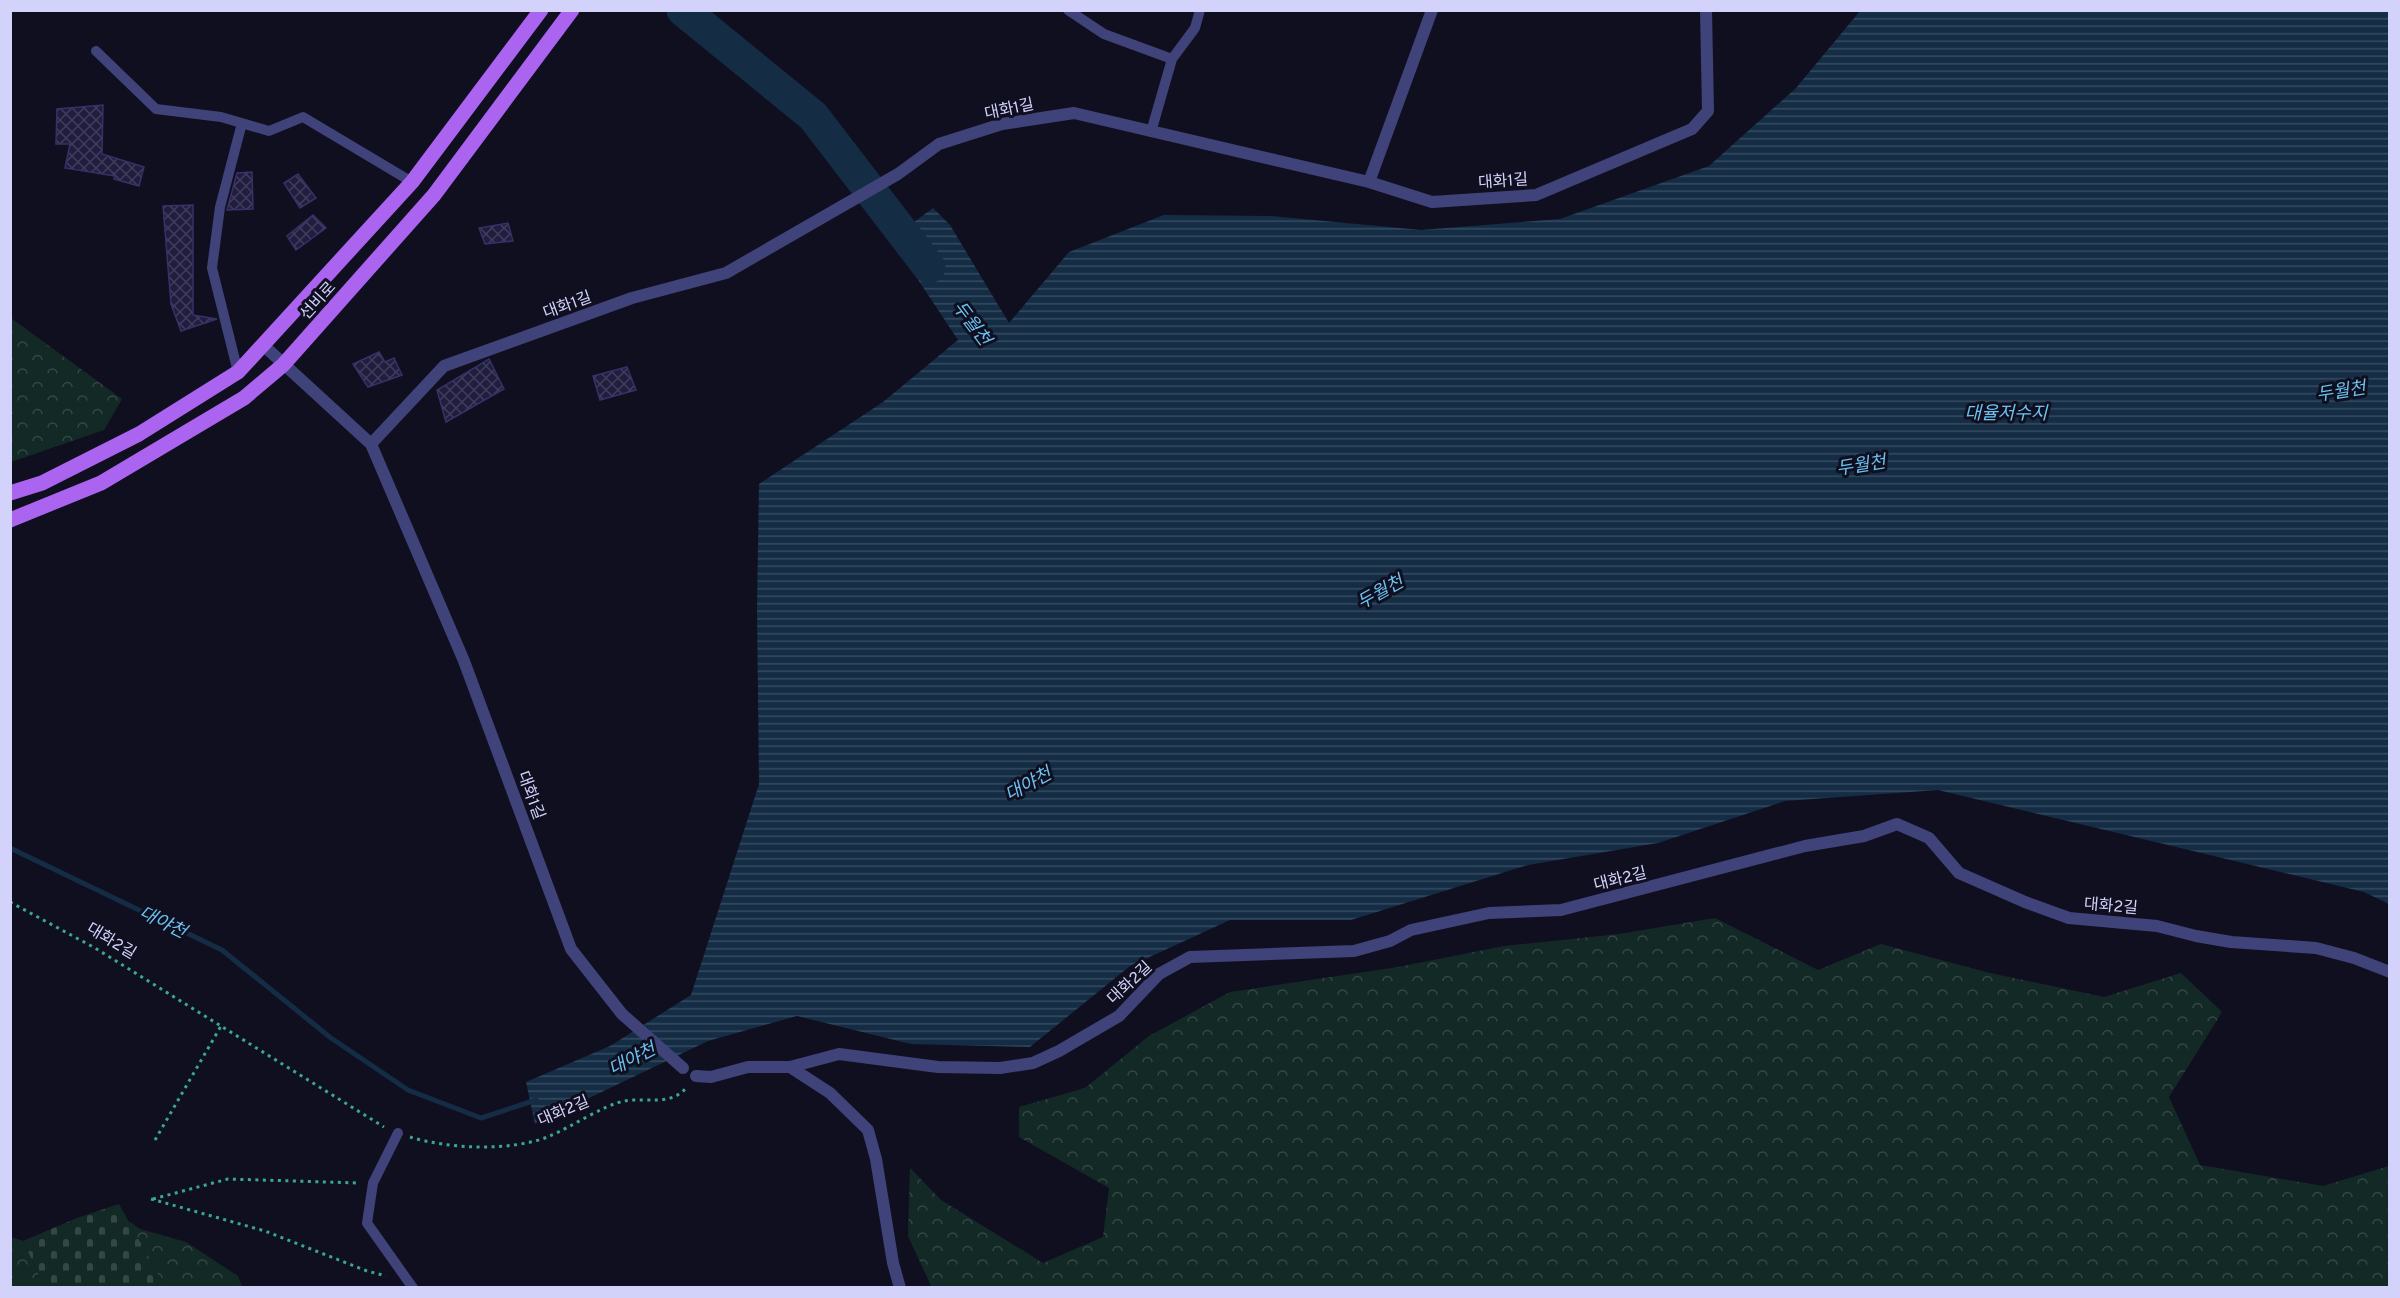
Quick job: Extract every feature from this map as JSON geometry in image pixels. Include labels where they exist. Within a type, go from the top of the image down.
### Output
[{"type":"main road","name":"선비로","points":[[10,493],[42,483],[139,434],[238,372],[412,182],[540,10]]},
{"type":"main road","name":"선비로","points":[[10,520],[101,483],[244,398],[283,365],[434,195],[572,10]]},
{"type":"street","points":[[1370,182],[1432,10]]},
{"type":"street","name":"대화1길","points":[[370,444],[444,366],[632,298],[726,273],[830,211],[898,174],[939,144],[1002,124],[1074,112],[1370,182],[1432,202],[1536,195],[1692,129],[1708,111],[1706,10]]},
{"type":"street","name":"대화1길","points":[[263,345],[370,444],[464,661],[572,949],[622,1014],[683,1068]]},
{"type":"street","name":"대화2길","points":[[696,1076],[711,1077],[748,1067],[790,1067],[839,1054],[938,1067],[1000,1068],[1032,1063],[1059,1052],[1119,1016],[1159,974],[1190,957],[1354,951],[1422,928],[1489,913],[1561,910],[1805,846],[1863,836],[1897,824],[1929,838],[1959,873],[2025,902],[2069,918],[2157,926],[2231,942],[2316,948],[2354,958],[2390,972]]},
{"type":"street","points":[[790,1067],[830,1093],[868,1130],[876,1159],[892,1263],[900,1287]]},
{"type":"lane","points":[[1068,10],[1104,33],[1172,59]]},
{"type":"lane","points":[[1151,132],[1172,59],[1195,28],[1200,10]]},
{"type":"lane","points":[[96,51],[156,110],[221,117],[269,131],[303,117],[412,182]]},
{"type":"lane","points":[[238,372],[212,268],[220,207],[242,123]]},
{"type":"lane","points":[[683,1068],[696,1076]]},
{"type":"lane","points":[[398,1133],[373,1183],[367,1223],[410,1284]]},
{"type":"path","name":"대화2길","points":[[10,902],[95,948],[387,1129],[427,1142],[497,1147],[547,1137],[624,1101],[658,1102],[681,1095],[696,1076]]},
{"type":"path","points":[[155,1140],[221,1026]]},
{"type":"path","points":[[373,1183],[228,1179],[151,1199],[265,1231],[367,1271],[410,1284]]},
{"type":"green space","points":[[11,318],[122,399],[104,430],[11,462]]},
{"type":"green space","points":[[1715,918],[1818,970],[1881,944],[1990,973],[2104,997],[2181,973],[2222,1012],[2169,1097],[2200,1165],[2323,1186],[2389,1166],[2389,1287],[932,1288],[908,1236],[910,1168],[941,1200],[1043,1263],[1103,1237],[1109,1188],[1019,1137],[1019,1107],[1085,1088],[1149,1036],[1230,992],[1398,967],[1504,946],[1619,934]]},
{"type":"green space","points":[[119,1204],[165,1287],[45,1287],[23,1241],[77,1218]]},
{"type":"green space","points":[[128,1221],[140,1229],[186,1242],[238,1276],[242,1287],[165,1287]]},
{"type":"green space","points":[[11,1237],[23,1241],[45,1287],[11,1288]]},
{"type":"water","name":"대율저수지","points":[[1860,11],[2389,11],[2389,904],[2364,892],[1938,790],[1785,801],[1658,843],[1528,865],[1351,920],[1230,920],[1130,966],[1030,1047],[911,1044],[797,1016],[708,1041],[535,1124],[526,1082],[610,1046],[691,995],[759,784],[757,609],[759,484],[883,402],[958,340],[891,239],[933,208],[950,225],[1009,323],[1069,252],[1164,215],[1271,216],[1421,230],[1560,219],[1709,166],[1796,88]]},
{"type":"building","points":[[103,105],[102,154],[144,167],[139,186],[114,179],[115,176],[65,168],[70,144],[56,144],[57,109]]},
{"type":"building","points":[[252,172],[253,209],[227,210],[237,173]]},
{"type":"building","points":[[298,174],[316,198],[300,208],[284,183]]},
{"type":"building","points":[[193,205],[193,315],[217,319],[181,331],[171,304],[163,206]]},
{"type":"building","points":[[313,215],[326,228],[296,250],[287,236]]},
{"type":"building","points":[[508,223],[513,241],[485,244],[479,228]]},
{"type":"building","points":[[379,352],[385,362],[394,358],[402,375],[368,387],[353,364]]},
{"type":"building","points":[[489,359],[504,389],[446,422],[437,390]]},
{"type":"building","points":[[627,367],[636,390],[600,400],[593,376]]},
{"type":"waterway","name":"두월천","points":[[683,10],[813,116],[929,267]]},
{"type":"waterway","name":"대야천","points":[[10,848],[222,950],[331,1038],[408,1090],[481,1118],[536,1100]]}]
